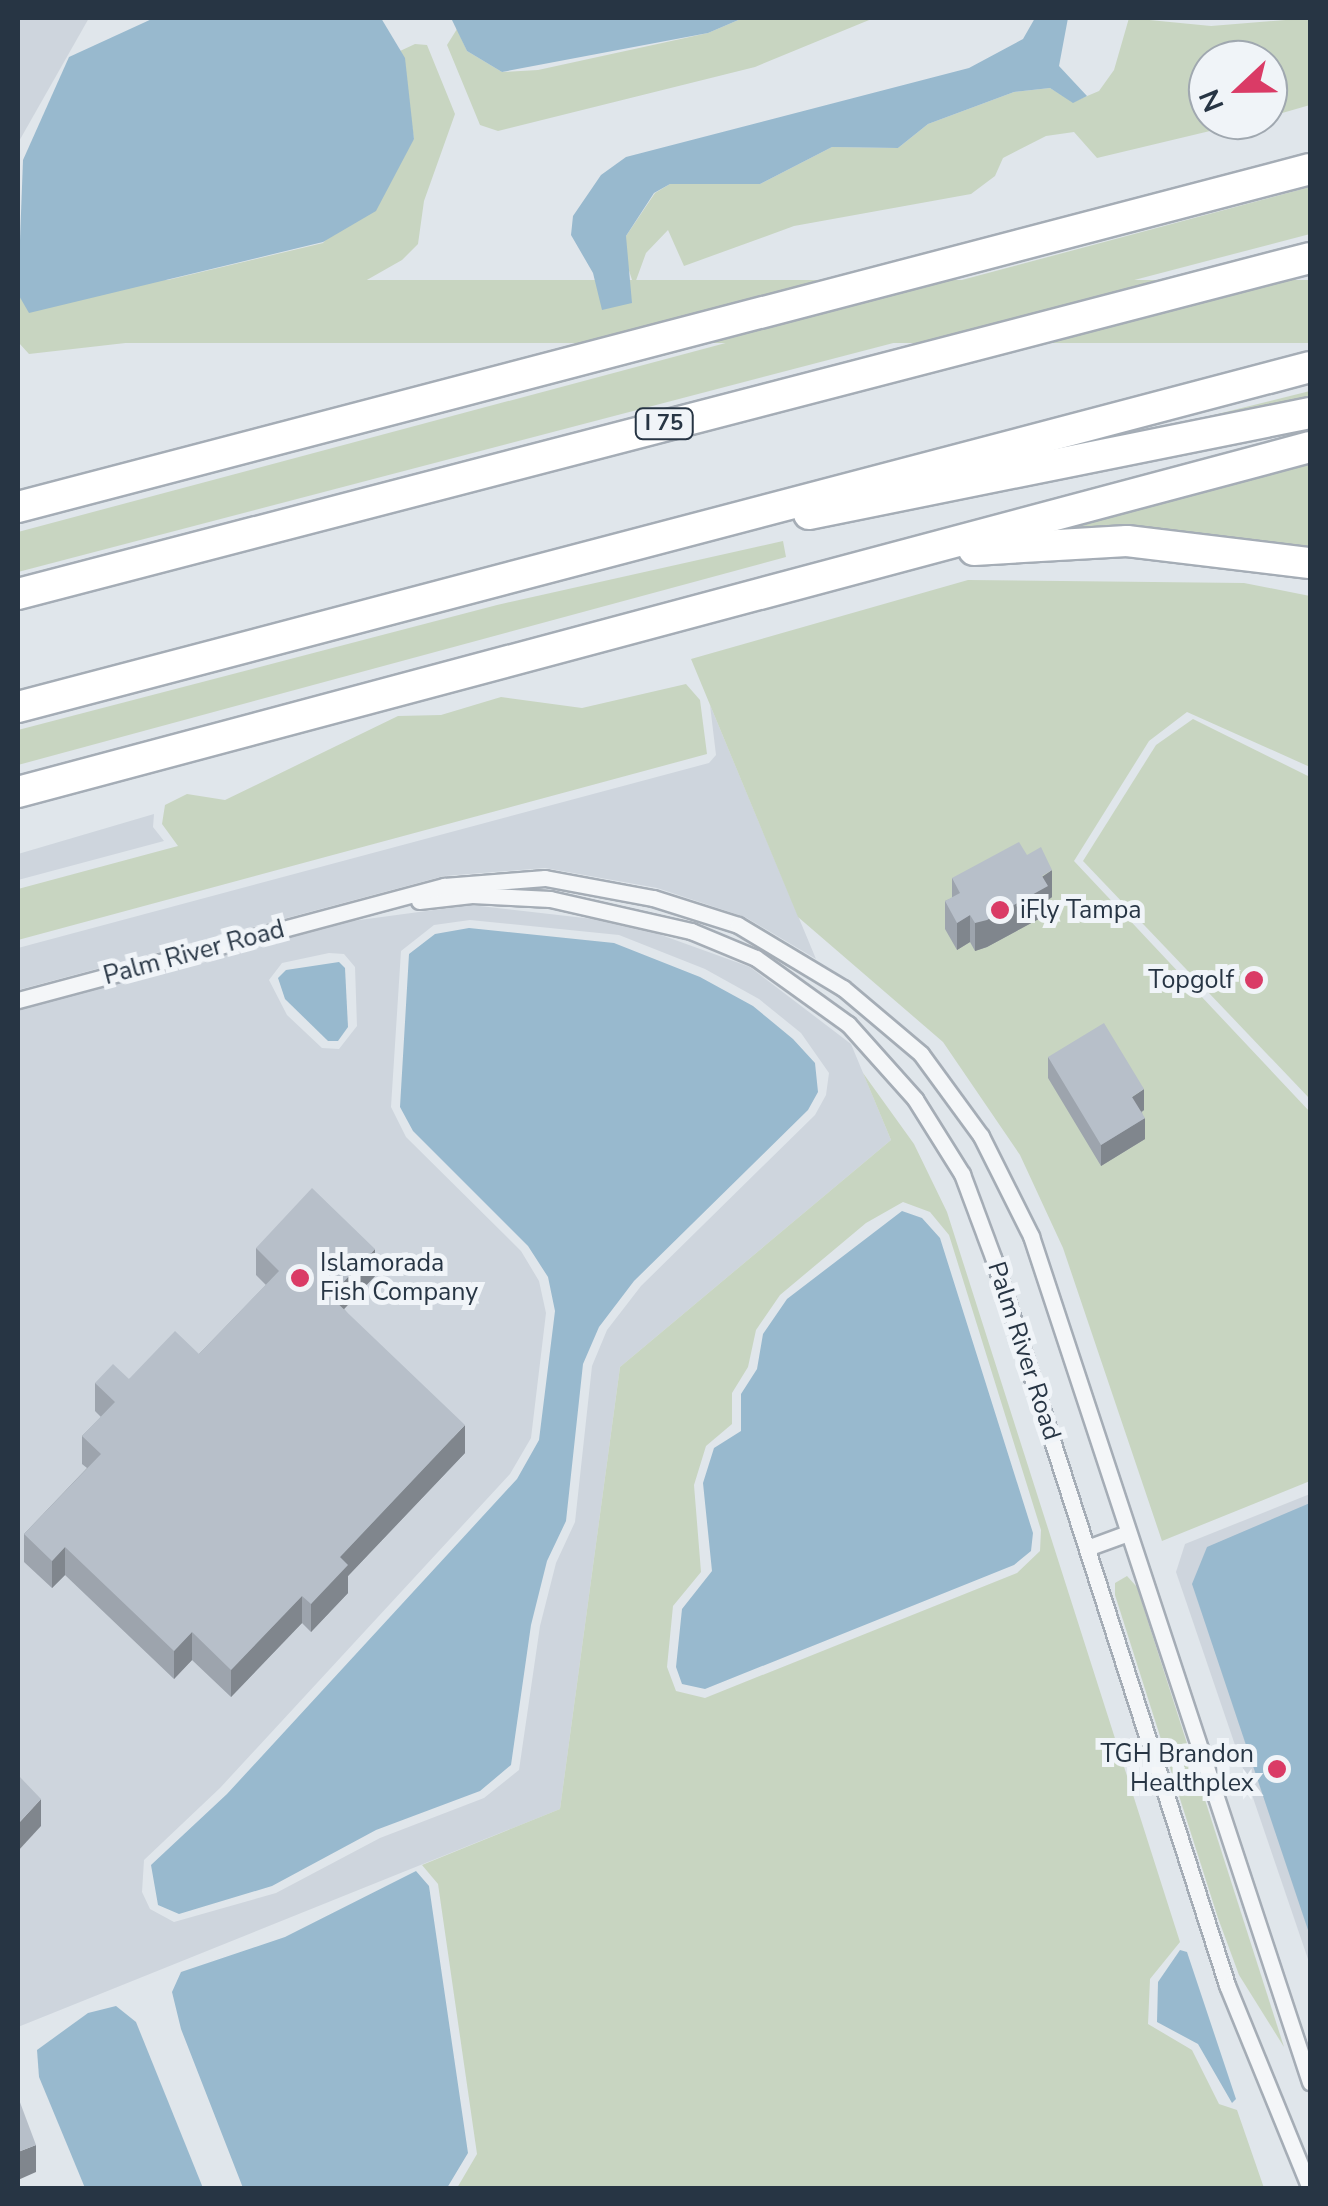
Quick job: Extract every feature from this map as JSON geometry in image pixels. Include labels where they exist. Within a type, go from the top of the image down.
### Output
[{"type":"highway","points":[[18,507],[1310,169]]},
{"type":"highway","name":"I 75","points":[[18,594],[1310,258]]},
{"type":"highway","points":[[18,707],[1310,367]]},
{"type":"highway","points":[[716,522],[859,507],[1310,413]]},
{"type":"highway","points":[[18,792],[1310,447]]},
{"type":"highway","points":[[886,561],[1021,544],[1127,541],[1310,563]]},
{"type":"street","name":"Palm River Road","points":[[18,1000],[444,886],[544,878],[586,882],[738,926],[843,988],[921,1054],[981,1136],[1032,1236],[1310,2082]]},
{"type":"street","name":"Palm River Road","points":[[370,907],[472,894],[631,913],[756,958],[848,1024],[914,1099],[962,1174],[1227,1985],[1310,2188]]},
{"type":"street","points":[[1087,1548],[1128,1532]]},
{"type":"shaded area","points":[[18,18],[89,18],[18,143]]},
{"type":"shaded area","points":[[710,705],[816,959],[745,917],[657,888],[545,868],[444,876],[18,990],[18,948],[709,763],[716,755]]},
{"type":"shaded area","points":[[154,814],[153,827],[164,841],[18,880],[18,854]]},
{"type":"shaded area","points":[[471,905],[628,923],[750,967],[851,1044],[891,1140],[620,1367],[560,1809],[18,2027],[18,1010],[352,921]],"holes":[[[470,920],[619,935],[705,969],[759,999],[801,1033],[829,1073],[826,1095],[815,1115],[641,1286],[607,1330],[592,1366],[575,1522],[556,1563],[540,1626],[519,1770],[484,1798],[380,1838],[276,1893],[174,1922],[150,1909],[142,1892],[144,1860],[220,1788],[510,1474],[531,1438],[546,1313],[539,1281],[521,1251],[406,1137],[391,1107],[401,951],[434,925]],[[329,953],[344,954],[355,967],[357,1026],[339,1049],[322,1048],[287,1015],[269,980],[282,963]]]},
{"type":"shaded area","name":"TGH Brandon Healthplex","points":[[1310,1494],[1310,1965],[1176,1572],[1185,1544]]},
{"type":"green space","points":[[743,18],[874,18],[755,67],[498,131],[480,125],[447,45],[457,29],[467,51],[502,72],[538,70],[708,33]]},
{"type":"green space","points":[[1129,18],[1211,26],[1310,18],[1310,105],[1288,111],[1288,40],[1188,40],[1188,136],[1097,158],[1074,132],[1046,136],[1003,158],[995,176],[971,194],[794,226],[684,266],[668,230],[646,253],[634,286],[623,252],[626,236],[655,193],[670,184],[760,184],[832,147],[898,148],[928,124],[1014,92],[1050,88],[1073,102],[1099,91],[1114,70]]},
{"type":"green space","points":[[415,44],[427,45],[455,114],[424,201],[418,244],[402,260],[358,285],[207,319],[143,341],[29,354],[19,343],[29,313],[323,243],[414,139],[400,51]]},
{"type":"green space","points":[[1310,187],[1310,234],[18,572],[18,532]]},
{"type":"green space","points":[[18,280],[1310,280],[1310,343],[18,343]]},
{"type":"green space","points":[[1310,391],[1310,406],[1153,431],[1185,422]]},
{"type":"green space","points":[[1310,458],[1310,555],[1051,534],[1048,524]]},
{"type":"green space","points":[[783,541],[786,557],[18,765],[18,730],[497,605]]},
{"type":"green space","points":[[968,580],[1244,583],[1310,596],[1310,767],[1187,712],[1149,741],[1074,861],[1310,1112],[1310,1481],[1162,1541],[1063,1248],[1020,1155],[943,1042],[798,917],[691,659]]},
{"type":"green space","points":[[686,684],[700,700],[707,754],[18,940],[18,889],[178,846],[162,824],[165,805],[187,794],[225,800],[398,716],[441,715],[501,697],[582,708]]},
{"type":"green space","name":"Topgolf","points":[[1193,719],[1310,777],[1310,1099],[1083,861],[1156,745]]},
{"type":"green space","points":[[863,1073],[914,1144],[947,1212],[1180,1942],[1150,1979],[1148,2024],[1192,2050],[1219,2104],[1237,2110],[1264,2188],[457,2188],[477,2154],[438,1884],[422,1865],[560,1809],[620,1367],[891,1140]],"holes":[[[903,1202],[930,1212],[949,1235],[1041,1530],[1040,1551],[1017,1573],[705,1698],[676,1691],[667,1667],[673,1606],[701,1572],[694,1485],[706,1446],[732,1424],[732,1393],[748,1367],[756,1330],[780,1295],[866,1223]]]},
{"type":"green space","points":[[1127,1576],[1137,1587],[1284,2047],[1239,1975],[1218,1918],[1115,1595],[1115,1583]]},
{"type":"water","points":[[154,18],[381,18],[405,58],[414,139],[376,211],[323,242],[29,313],[18,294],[23,160],[69,57]]},
{"type":"water","points":[[451,18],[743,18],[708,33],[502,72],[467,51]]},
{"type":"water","points":[[1035,18],[1068,18],[1059,66],[1087,96],[1073,103],[1050,88],[1014,92],[928,124],[898,148],[832,147],[760,184],[670,184],[654,193],[626,236],[632,303],[602,310],[593,273],[571,235],[573,216],[601,175],[626,157],[969,68],[1023,39]]},
{"type":"water","points":[[469,928],[614,943],[700,977],[753,1006],[793,1039],[815,1063],[818,1092],[808,1110],[634,1281],[599,1327],[583,1364],[566,1521],[547,1561],[531,1625],[511,1765],[480,1791],[376,1830],[272,1886],[179,1914],[158,1905],[151,1865],[227,1794],[517,1479],[539,1440],[555,1311],[548,1277],[528,1246],[413,1131],[400,1107],[409,954],[435,934]]},
{"type":"water","points":[[339,962],[345,968],[348,1027],[338,1041],[328,1041],[285,999],[278,978],[286,970]]},
{"type":"water","points":[[902,1211],[922,1218],[940,1238],[1033,1533],[1031,1551],[1014,1565],[705,1689],[682,1684],[676,1667],[682,1609],[712,1571],[703,1483],[714,1448],[741,1431],[741,1394],[757,1369],[763,1334],[787,1299]]},
{"type":"water","name":"TGH Brandon Healthplex","points":[[1310,1503],[1310,1936],[1192,1584],[1207,1547]]},
{"type":"water","points":[[416,1871],[429,1886],[468,2153],[447,2188],[243,2188],[181,2029],[172,1992],[181,1972],[285,1937]]},
{"type":"water","points":[[1180,1950],[1187,1952],[1236,2099],[1232,2103],[1198,2044],[1157,2022],[1158,1982]]},
{"type":"water","points":[[116,2006],[136,2022],[203,2188],[85,2188],[39,2077],[37,2050],[88,2013]]},
{"type":"building","points":[[1019,842],[1027,855],[1041,847],[1052,870],[1042,876],[1048,886],[987,920],[975,923],[970,915],[957,923],[945,901],[960,893],[952,878]]},
{"type":"building","points":[[1104,1023],[1144,1089],[1132,1097],[1145,1118],[1101,1145],[1048,1057]]},
{"type":"building","points":[[312,1188],[375,1249],[330,1296],[465,1425],[340,1557],[348,1565],[311,1604],[302,1596],[231,1670],[192,1632],[174,1651],[65,1547],[52,1561],[24,1534],[101,1454],[82,1436],[115,1402],[95,1383],[113,1364],[129,1379],[175,1331],[199,1354],[279,1271],[256,1248]]},
{"type":"building","points":[[18,1775],[41,1799],[18,1824]]},
{"type":"building","points":[[18,2097],[36,2145],[18,2152]]},
{"type":"place","name":"iFly Tampa","points":[[1000,910]]},
{"type":"place","name":"Topgolf","points":[[1254,980]]},
{"type":"place","name":"Islamorada Fish Company","points":[[300,1278]]},
{"type":"place","name":"TGH Brandon Healthplex","points":[[1277,1769]]}]
